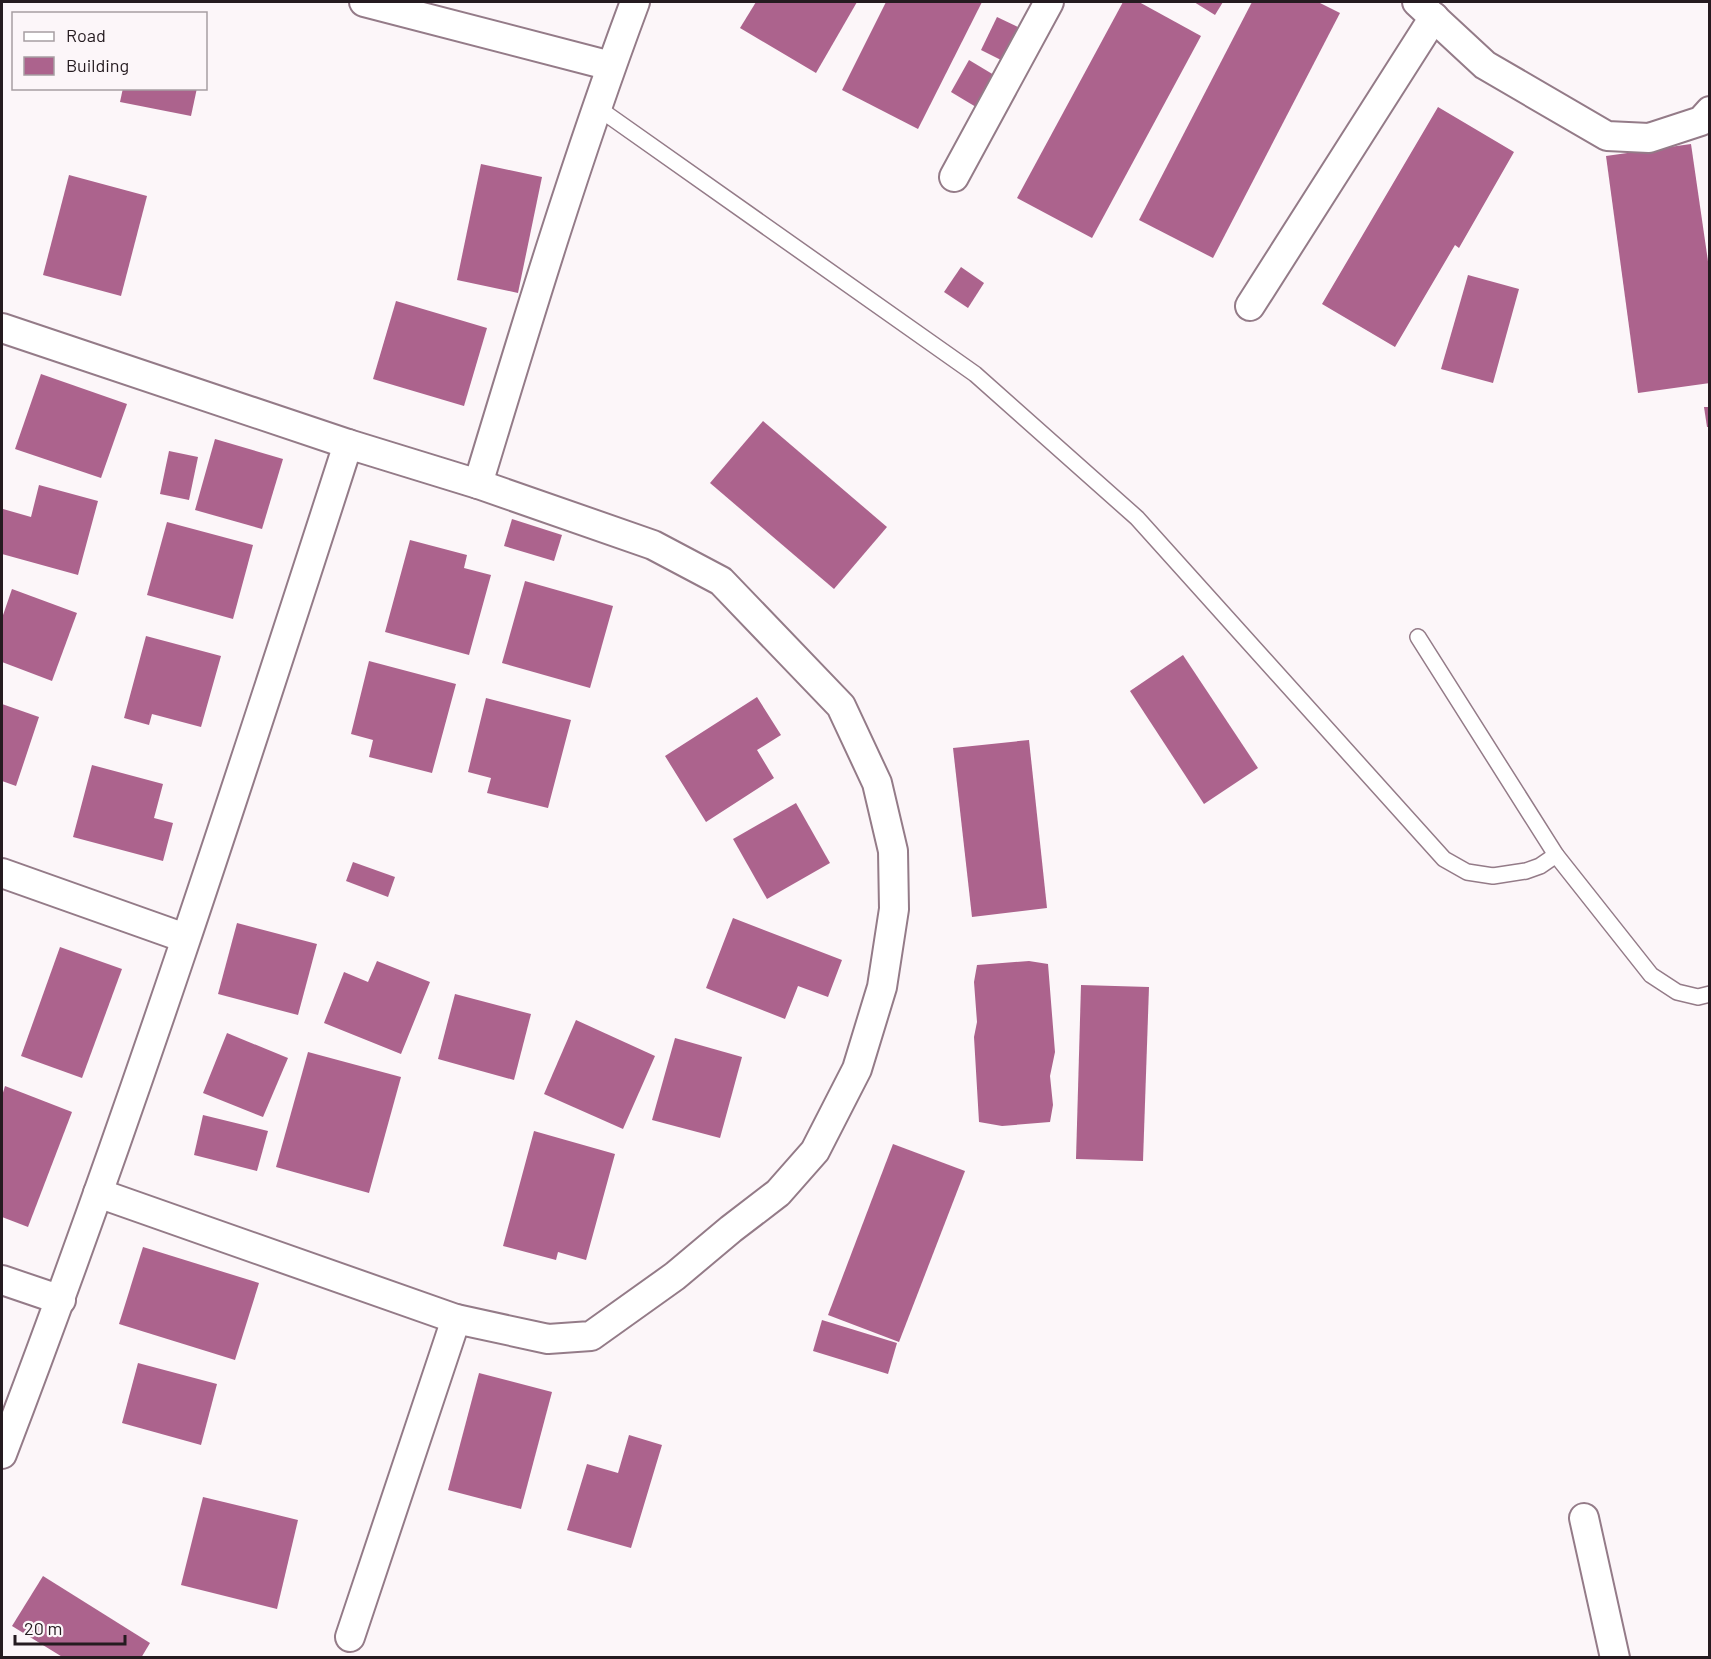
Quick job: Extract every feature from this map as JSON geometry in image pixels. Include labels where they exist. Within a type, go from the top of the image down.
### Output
[{"type":"street","points":[[364,2],[611,66]]},
{"type":"street","points":[[478,484],[543,270],[611,66],[635,2]]},
{"type":"street","points":[[954,177],[1049,2]]},
{"type":"street","points":[[1250,306],[1425,9],[1485,65],[1607,135],[1649,138],[1701,121],[1710,111]]},
{"type":"street","points":[[2,328],[348,444],[478,484],[653,544],[721,581],[841,706],[877,783],[893,851],[894,909],[882,987],[857,1069],[815,1151],[778,1193],[675,1276],[591,1336],[548,1339],[456,1319],[99,1193]]},
{"type":"street","points":[[2,1454],[99,1193],[348,444]]},
{"type":"street","points":[[2,873],[185,938]]},
{"type":"street","points":[[2,1280],[61,1299]]},
{"type":"street","points":[[350,1637],[456,1319]]},
{"type":"street","points":[[1584,1518],[1615,1658]]},
{"type":"lane","points":[[598,108],[975,374],[1129,510],[1444,859],[1467,872],[1493,876],[1526,871],[1540,866],[1556,855]]},
{"type":"lane","points":[[1418,638],[1556,855],[1651,975],[1677,992],[1698,997],[1710,994]]},
{"type":"building","points":[[756,2],[857,2],[816,73],[740,28]]},
{"type":"building","points":[[886,2],[982,2],[918,129],[842,90]]},
{"type":"building","points":[[1123,2],[1139,2],[1201,36],[1092,238],[1017,198]]},
{"type":"building","points":[[1194,2],[1223,2],[1215,15]]},
{"type":"building","points":[[1252,2],[1318,2],[1340,13],[1213,258],[1139,220]]},
{"type":"building","points":[[997,17],[1024,30],[1007,63],[981,50]]},
{"type":"building","points":[[969,60],[994,75],[976,107],[951,92]]},
{"type":"building","points":[[123,90],[197,90],[191,116],[120,102]]},
{"type":"building","points":[[1438,107],[1514,152],[1459,248],[1455,245],[1395,347],[1322,304]]},
{"type":"building","points":[[1691,144],[1710,275],[1710,383],[1638,393],[1606,156]]},
{"type":"building","points":[[481,164],[542,177],[518,293],[457,280]]},
{"type":"building","points":[[69,175],[147,196],[121,296],[43,275]]},
{"type":"building","points":[[961,267],[984,283],[968,308],[944,292]]},
{"type":"building","points":[[1468,275],[1519,289],[1493,383],[1441,369]]},
{"type":"building","points":[[396,301],[487,328],[464,406],[373,379]]},
{"type":"building","points":[[41,374],[127,404],[101,478],[15,449]]},
{"type":"building","points":[[1704,407],[1710,407],[1710,427],[1707,427]]},
{"type":"building","points":[[763,421],[887,527],[834,589],[710,483]]},
{"type":"building","points":[[215,439],[283,459],[262,529],[195,510]]},
{"type":"building","points":[[169,451],[198,457],[189,500],[160,494]]},
{"type":"building","points":[[39,485],[98,501],[78,575],[2,554],[3,509],[31,517]]},
{"type":"building","points":[[512,519],[562,535],[554,561],[504,546]]},
{"type":"building","points":[[167,522],[253,545],[233,619],[147,595]]},
{"type":"building","points":[[410,540],[467,555],[464,568],[491,575],[469,655],[385,632]]},
{"type":"building","points":[[525,581],[613,606],[590,688],[502,663]]},
{"type":"building","points":[[12,589],[77,613],[52,681],[2,662],[2,618]]},
{"type":"building","points":[[146,636],[221,656],[201,727],[152,714],[149,725],[124,718]]},
{"type":"building","points":[[1183,655],[1258,768],[1204,804],[1130,691]]},
{"type":"building","points":[[369,661],[456,684],[432,773],[369,757],[373,740],[351,734]]},
{"type":"building","points":[[757,697],[781,735],[757,750],[774,778],[706,822],[665,756]]},
{"type":"building","points":[[486,698],[571,720],[548,808],[487,793],[491,778],[468,772]]},
{"type":"building","points":[[2,704],[39,717],[16,786],[2,781]]},
{"type":"building","points":[[1029,740],[1047,908],[972,917],[953,748]]},
{"type":"building","points":[[92,765],[163,784],[154,818],[173,823],[163,861],[73,837]]},
{"type":"building","points":[[796,803],[830,863],[767,899],[733,839]]},
{"type":"building","points":[[353,862],[395,877],[388,897],[346,881]]},
{"type":"building","points":[[733,918],[842,960],[828,997],[798,986],[785,1019],[706,988]]},
{"type":"building","points":[[237,923],[317,944],[298,1015],[218,994]]},
{"type":"building","points":[[60,947],[122,969],[82,1078],[21,1056]]},
{"type":"building","points":[[377,961],[430,982],[401,1054],[324,1023],[344,972],[368,982]]},
{"type":"building","points":[[1029,961],[1048,964],[1055,1052],[1050,1076],[1053,1105],[1050,1122],[1002,1126],[979,1122],[974,1037],[977,1022],[974,982],[977,965]]},
{"type":"building","points":[[1081,985],[1149,987],[1143,1161],[1076,1159]]},
{"type":"building","points":[[455,994],[531,1014],[514,1080],[438,1059]]},
{"type":"building","points":[[576,1020],[655,1056],[623,1129],[544,1094]]},
{"type":"building","points":[[227,1033],[288,1058],[263,1117],[203,1093]]},
{"type":"building","points":[[675,1038],[742,1057],[720,1138],[652,1120]]},
{"type":"building","points":[[308,1052],[401,1077],[369,1193],[276,1167]]},
{"type":"building","points":[[5,1086],[72,1112],[28,1227],[2,1217],[2,1096]]},
{"type":"building","points":[[203,1115],[268,1131],[257,1171],[194,1155]]},
{"type":"building","points":[[534,1131],[615,1154],[586,1260],[558,1252],[556,1260],[503,1246]]},
{"type":"building","points":[[893,1144],[965,1171],[899,1342],[828,1315]]},
{"type":"building","points":[[143,1247],[259,1283],[235,1360],[119,1324]]},
{"type":"building","points":[[822,1320],[897,1343],[888,1374],[813,1351]]},
{"type":"building","points":[[138,1363],[217,1384],[201,1445],[122,1423]]},
{"type":"building","points":[[479,1373],[552,1392],[521,1509],[448,1490]]},
{"type":"building","points":[[629,1435],[662,1445],[631,1548],[567,1530],[587,1464],[618,1473]]},
{"type":"building","points":[[203,1497],[298,1520],[277,1609],[181,1585]]},
{"type":"building","points":[[43,1576],[150,1643],[141,1658],[64,1658],[12,1626]]}]
